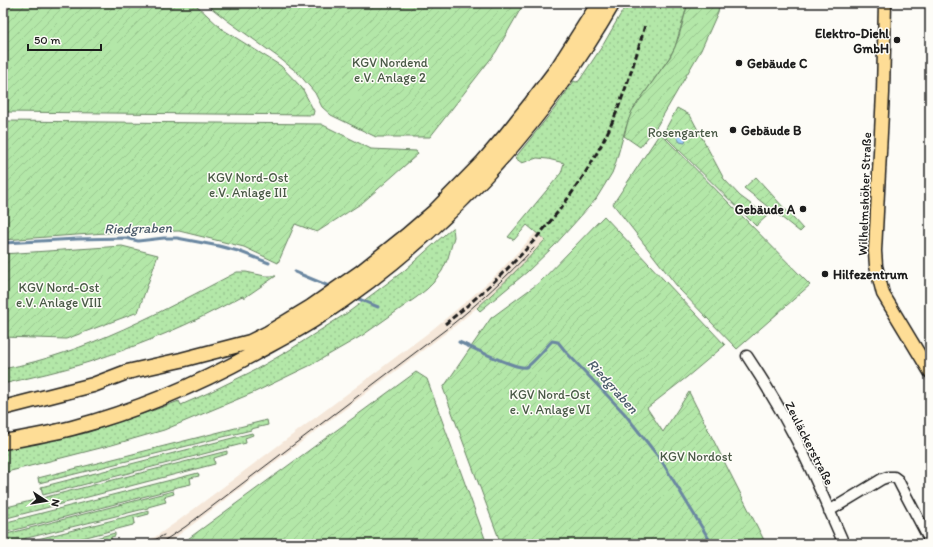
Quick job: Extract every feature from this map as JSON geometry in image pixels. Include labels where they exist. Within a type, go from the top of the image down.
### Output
[{"type":"highway","points":[[562,72],[598,3]]},
{"type":"highway","points":[[3,442],[72,428],[144,405],[181,390],[234,365],[311,307],[361,272],[435,211],[477,168],[506,136],[532,102],[562,72],[599,26],[612,3]]},
{"type":"highway","points":[[3,408],[93,385],[128,372],[244,344],[256,339],[271,338]]},
{"type":"main road","name":"Wilhelmshöher Straße","points":[[885,3],[883,93],[875,245],[876,266],[883,294],[930,372]]},
{"type":"street","name":"Zeuläckerstraße","points":[[747,356],[797,440],[844,544]]},
{"type":"street","points":[[829,511],[882,479],[894,477],[898,480],[930,541]]},
{"type":"shaded area","points":[[544,223],[546,240],[499,289],[455,326],[169,542],[165,544],[140,544],[155,537],[178,521],[428,333],[497,274]]},
{"type":"green space","points":[[3,3],[194,3],[222,29],[281,66],[302,88],[314,111],[313,115],[3,112]]},
{"type":"green space","name":"KGV Nordend e.V. Anlage 2","points":[[205,3],[524,3],[496,52],[430,137],[376,137],[331,115],[322,107],[315,93],[298,73]]},
{"type":"green space","points":[[627,3],[688,3],[675,47],[632,111],[612,173],[596,199],[554,246],[527,272],[480,311],[477,308],[529,258],[545,240],[527,225],[514,240],[508,237],[561,173],[564,163],[537,158],[522,163],[515,158],[555,108],[574,81],[579,81],[603,45]]},
{"type":"green space","points":[[688,3],[720,3],[718,12],[701,50],[657,126],[640,147],[624,136],[628,121],[632,111],[670,57],[679,36]]},
{"type":"green space","name":"Rosengarten","points":[[677,108],[690,115],[724,179],[740,196],[767,216],[756,226],[663,134]]},
{"type":"green space","name":"KGV Nord-Ost e.V. Anlage III","points":[[3,121],[321,124],[371,149],[416,151],[418,154],[362,203],[317,232],[295,224],[278,263],[244,247],[179,231],[106,233],[3,240]]},
{"type":"green space","points":[[660,133],[810,285],[737,349],[680,290],[613,204]]},
{"type":"green space","points":[[756,177],[803,229],[800,232],[744,188]]},
{"type":"green space","name":"KGV Nord-Ost e. V. Anlage VI","points":[[604,216],[725,345],[647,408],[663,432],[689,392],[766,544],[501,544],[443,388],[491,318],[540,282]]},
{"type":"green space","points":[[453,227],[454,237],[448,258],[442,271],[427,289],[363,335],[311,365],[255,392],[164,430],[3,473],[3,450],[86,433],[179,401],[181,405],[255,370],[288,351],[350,311],[405,270]]},
{"type":"green space","name":"KGV Nord-Ost e.V. Anlage VIII","points":[[122,246],[158,255],[138,312],[66,339],[3,337],[3,254]]},
{"type":"green space","points":[[237,272],[276,276],[244,298],[243,296],[240,297],[185,325],[147,341],[78,365],[3,384],[3,369],[34,362],[94,342],[152,316]]},
{"type":"green space","points":[[416,372],[427,379],[487,544],[181,544]]},
{"type":"green space","points":[[267,420],[268,425],[251,430],[39,483],[38,478]]},
{"type":"green space","points":[[252,433],[253,435],[245,438],[246,443],[43,495],[41,487]]},
{"type":"green space","points":[[227,451],[227,454],[214,458],[215,464],[3,519],[3,508]]},
{"type":"green space","points":[[198,473],[199,476],[190,478],[191,484],[3,533],[3,523]]},
{"type":"green space","points":[[173,491],[174,494],[164,497],[166,502],[148,508],[3,544],[3,535]]},
{"type":"green space","points":[[149,511],[149,514],[134,518],[135,523],[133,525],[59,544],[18,544]]},
{"type":"green space","points":[[115,533],[115,536],[111,537],[111,544],[72,544]]},
{"type":"water","points":[[678,131],[683,132],[686,137],[685,143],[680,142],[676,136]]},
{"type":"waterway","name":"Riedgraben","points":[[3,243],[126,238],[138,241],[177,238],[238,251],[269,263]]},
{"type":"waterway","name":"Riedgraben","points":[[295,272],[331,287]]},
{"type":"waterway","name":"Riedgraben","points":[[354,297],[378,307]]},
{"type":"waterway","name":"Riedgraben","points":[[459,342],[521,367],[529,366],[552,341],[558,342],[624,413],[661,460],[712,544]]},
{"type":"tram line","points":[[159,544],[185,527],[449,327],[493,289],[534,248]]},
{"type":"tram line","points":[[147,544],[164,535]]},
{"type":"railway","points":[[445,324],[497,279],[521,254],[566,201],[585,173],[602,143],[617,111],[645,25]]},
{"type":"place","name":"Elektro-Diehl GmbH","points":[[897,40]]},
{"type":"place","name":"Gebäude C","points":[[739,63]]},
{"type":"place","name":"Gebäude B","points":[[733,130]]},
{"type":"place","name":"Gebäude A","points":[[803,209]]},
{"type":"place","name":"Hilfezentrum","points":[[825,274]]},
{"type":"park label","name":"KGV Nordost","points":[[696,456]]}]
